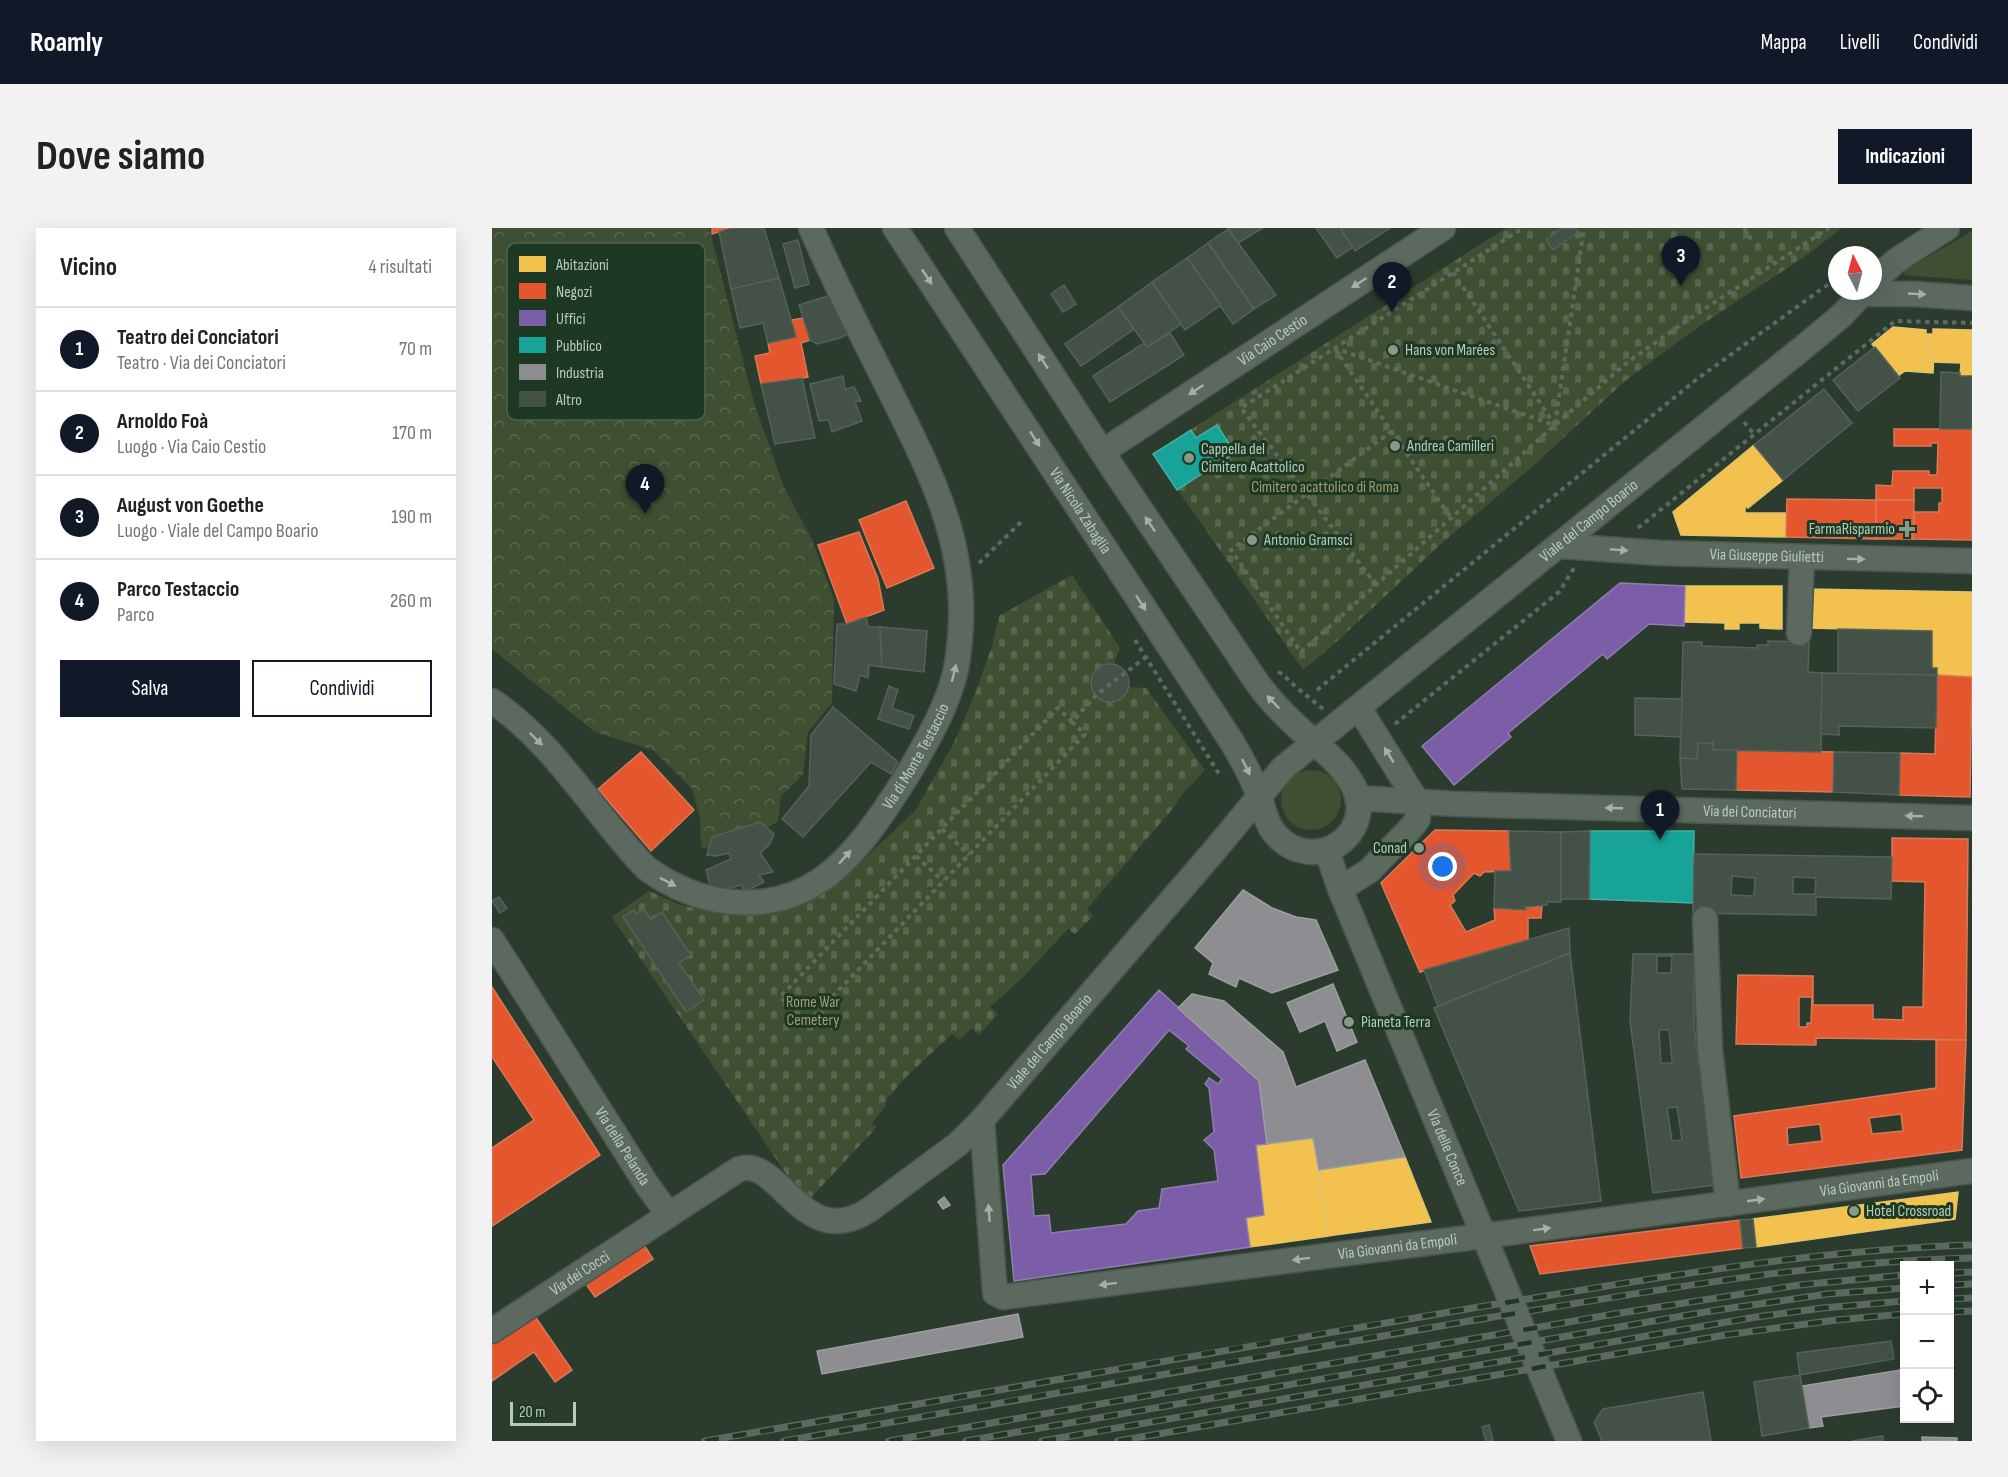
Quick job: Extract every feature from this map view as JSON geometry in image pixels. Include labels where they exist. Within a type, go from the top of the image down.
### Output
[{"type":"street","name":"Via di Monte Testaccio","points":[[492,701],[540,743],[565,769],[638,859],[660,878],[700,896],[727,902],[750,903],[770,900],[802,890],[831,872],[867,831],[903,782],[936,724],[955,674],[960,632],[960,583],[956,553],[949,521],[932,480],[811,228]]},
{"type":"street","name":"Via Nicola Zabaglia","points":[[895,228],[1232,742],[1260,797]]},
{"type":"street","points":[[957,228],[1102,452],[1258,684],[1271,702],[1315,742],[1343,771],[1354,789],[1357,798],[1357,816],[1352,830],[1341,844],[1327,851],[1303,851],[1284,842],[1276,835],[1268,823],[1260,797],[1283,768],[1315,742]]},
{"type":"street","name":"Via Caio Cestio","points":[[1102,452],[1443,228]]},
{"type":"street","name":"Viale del Campo Boario","points":[[1882,274],[1897,260],[1947,228]]},
{"type":"street","points":[[1882,291],[1972,298]]},
{"type":"street","name":"Viale del Campo Boario","points":[[1315,742],[1561,546],[1841,316],[1856,300]]},
{"type":"street","name":"Via Giuseppe Giulietti","points":[[1561,546],[1660,553],[1972,561]]},
{"type":"street","points":[[1799,633],[1802,558]]},
{"type":"street","points":[[1340,889],[1369,871],[1418,819],[1418,802],[1359,708]]},
{"type":"street","name":"Viale del Campo Boario","points":[[669,1215],[733,1172],[750,1167],[765,1174],[801,1208],[820,1218],[848,1220],[862,1215],[958,1144],[982,1120],[1260,797]]},
{"type":"street","name":"Via dei Conciatori","points":[[1357,798],[1418,802],[1972,818]]},
{"type":"street","name":"Via delle Conce","points":[[1327,851],[1340,889],[1569,1441]]},
{"type":"street","points":[[1705,919],[1710,1049],[1728,1204]]},
{"type":"street","name":"Via della Pelanda","points":[[492,940],[647,1185],[669,1215]]},
{"type":"street","name":"Via Giovanni da Empoli","points":[[982,1120],[995,1293],[1003,1297],[1972,1171]]},
{"type":"street","name":"Via dei Cocci","points":[[492,1331],[669,1215]]},
{"type":"path","points":[[1377,585],[1241,408],[1523,228]]},
{"type":"path","points":[[1555,425],[1584,228]]},
{"type":"path","points":[[1744,228],[1752,241]]},
{"type":"path","points":[[1392,432],[1231,550],[1301,652],[1629,361],[1829,228]]},
{"type":"path","points":[[1453,272],[1555,425]]},
{"type":"path","points":[[1317,690],[1697,379],[1828,284]]},
{"type":"path","points":[[1633,532],[1895,321],[1972,323]]},
{"type":"path","points":[[1334,348],[1555,425]]},
{"type":"path","points":[[1334,348],[1451,518]]},
{"type":"path","points":[[960,583],[1021,522]]},
{"type":"path","points":[[1389,729],[1559,592],[1579,561]]},
{"type":"path","points":[[1072,722],[1096,695],[1146,657]]},
{"type":"path","points":[[1058,708],[1085,734],[807,1023],[780,997],[942,829],[1058,708]]},
{"type":"path","points":[[942,829],[969,855]]},
{"type":"path","points":[[916,856],[943,881]]},
{"type":"green space","points":[[492,228],[709,228],[754,403],[784,487],[812,540],[834,599],[832,703],[808,732],[803,775],[781,796],[778,822],[765,828],[734,829],[715,851],[701,847],[700,818],[692,789],[653,750],[595,732],[492,649]]},
{"type":"green space","name":"Cimitero acattolico di Roma","points":[[1506,228],[1842,228],[1804,257],[1698,327],[1625,381],[1533,466],[1441,544],[1303,670],[1153,454]]},
{"type":"green space","points":[[1972,231],[1972,280],[1905,275],[1904,271]]},
{"type":"green space","name":"Rome War Cemetery","points":[[1072,575],[1120,648],[1114,664],[1125,673],[1128,687],[1146,688],[1205,770],[1178,799],[1175,806],[1087,909],[1093,916],[1075,934],[1068,929],[1022,978],[990,1007],[998,1014],[979,1035],[972,1028],[959,1040],[952,1034],[903,1080],[887,1099],[885,1107],[872,1123],[877,1127],[806,1203],[612,917],[649,891],[683,906],[725,913],[824,885],[867,856],[915,811],[955,741],[992,646],[999,616]]},
{"type":"green space","points":[[1305,770],[1317,770],[1328,775],[1336,783],[1341,800],[1339,812],[1328,825],[1317,830],[1305,830],[1294,825],[1286,817],[1281,806],[1281,794],[1286,783],[1294,775]]},
{"type":"building: Abitazioni","points":[[1893,327],[1926,330],[1926,351],[1934,352],[1933,373],[1905,371],[1898,376],[1872,344]]},
{"type":"building: Abitazioni","points":[[1933,329],[1972,330],[1972,376],[1960,376],[1961,363],[1933,362],[1934,352],[1926,351],[1926,334],[1933,334]]},
{"type":"building: Abitazioni","points":[[1754,445],[1783,480],[1748,508],[1745,506],[1745,513],[1787,513],[1786,537],[1681,535],[1673,512]]},
{"type":"building: Abitazioni","points":[[1685,586],[1782,586],[1782,629],[1760,628],[1760,623],[1739,623],[1739,629],[1725,629],[1725,623],[1685,622]]},
{"type":"building: Abitazioni","points":[[1808,589],[1972,592],[1972,677],[1937,675],[1937,668],[1932,668],[1932,631],[1808,628]]},
{"type":"building: Abitazioni","points":[[1313,1138],[1328,1236],[1250,1247],[1246,1218],[1264,1215],[1256,1145]]},
{"type":"building: Abitazioni","points":[[1405,1157],[1431,1222],[1328,1236],[1319,1170]]},
{"type":"building: Abitazioni","points":[[1958,1192],[1955,1219],[1756,1247],[1753,1219]]},
{"type":"building: Negozi","points":[[712,228],[732,228],[712,234]]},
{"type":"building: Negozi","points":[[803,318],[810,340],[801,343],[808,377],[761,384],[755,356],[770,353],[768,343],[796,337],[791,320]]},
{"type":"building: Negozi","points":[[1894,429],[1972,429],[1972,540],[1913,539],[1914,512],[1939,512],[1939,503],[1942,503],[1942,488],[1914,488],[1914,500],[1876,500],[1876,485],[1892,486],[1893,471],[1929,471],[1929,475],[1937,475],[1938,443],[1931,443],[1931,446],[1894,446]]},
{"type":"building: Negozi","points":[[1787,499],[1876,500],[1876,539],[1786,537]]},
{"type":"building: Negozi","points":[[1876,500],[1914,500],[1913,539],[1876,539]]},
{"type":"building: Negozi","points":[[906,501],[934,568],[887,588],[859,520]]},
{"type":"building: Negozi","points":[[859,532],[878,579],[884,610],[847,624],[818,545]]},
{"type":"building: Negozi","points":[[1937,675],[1972,677],[1970,797],[1899,795],[1900,753],[1935,754]]},
{"type":"building: Negozi","points":[[1737,750],[1834,752],[1833,792],[1736,790]]},
{"type":"building: Negozi","points":[[641,752],[694,810],[651,851],[598,789]]},
{"type":"building: Negozi","points":[[1435,830],[1509,831],[1511,871],[1484,872],[1480,876],[1474,873],[1453,895],[1455,901],[1450,905],[1466,932],[1495,920],[1494,908],[1526,910],[1525,907],[1542,905],[1541,918],[1528,918],[1528,940],[1420,972],[1381,883]]},
{"type":"building: Negozi","points":[[1892,838],[1968,839],[1966,1040],[1816,1038],[1816,1045],[1736,1044],[1738,975],[1813,976],[1813,1005],[1873,1005],[1873,1019],[1903,1020],[1903,1007],[1923,1007],[1925,882],[1892,881]],"holes":[[[1799,997],[1812,997],[1811,1023],[1807,1023],[1807,1027],[1799,1027]]]},
{"type":"building: Negozi","points":[[492,987],[600,1155],[492,1226],[492,1148],[534,1120],[492,1057]]},
{"type":"building: Negozi","points":[[1936,1040],[1966,1040],[1962,1150],[1741,1178],[1734,1116],[1936,1088]],"holes":[[[1901,1114],[1903,1131],[1872,1134],[1869,1118]],[[1820,1124],[1822,1141],[1788,1145],[1787,1128]]]},
{"type":"building: Negozi","points":[[1740,1220],[1743,1248],[1540,1274],[1530,1246]]},
{"type":"building: Negozi","points":[[644,1245],[653,1259],[595,1297],[586,1284]]},
{"type":"building: Negozi","points":[[534,1315],[572,1370],[555,1382],[534,1352],[492,1381],[492,1344]]},
{"type":"building: Uffici","points":[[1620,583],[1685,586],[1684,626],[1649,624],[1607,659],[1603,654],[1508,733],[1511,737],[1454,785],[1422,746]]},
{"type":"building: Uffici","points":[[1159,990],[1259,1081],[1267,1144],[1256,1145],[1264,1215],[1246,1218],[1250,1247],[1014,1281],[1003,1165]],"holes":[[[1169,1030],[1189,1046],[1186,1049],[1222,1079],[1218,1084],[1209,1078],[1205,1084],[1209,1088],[1214,1132],[1204,1140],[1214,1150],[1218,1181],[1162,1189],[1159,1208],[1138,1211],[1126,1224],[1051,1233],[1049,1215],[1034,1216],[1031,1175],[1045,1174]]]},
{"type":"building: Pubblico","name":"Cappella del Cimitero Acattolico","points":[[1217,425],[1235,453],[1225,460],[1223,457],[1212,464],[1214,466],[1177,490],[1153,454],[1191,430],[1196,438]]},
{"type":"building: Pubblico","points":[[1590,831],[1694,831],[1693,903],[1589,899]]},
{"type":"building: Industria","points":[[1243,890],[1272,908],[1296,917],[1316,920],[1338,970],[1272,993],[1239,978],[1236,987],[1209,974],[1213,963],[1195,948]]},
{"type":"building: Industria","points":[[1333,984],[1357,1042],[1337,1051],[1325,1021],[1300,1032],[1287,1003]]},
{"type":"building: Industria","points":[[1192,994],[1224,1001],[1283,1052],[1296,1087],[1365,1060],[1405,1157],[1319,1170],[1313,1138],[1267,1144],[1259,1081],[1178,1008]]},
{"type":"building: Industria","points":[[944,1197],[950,1205],[943,1209],[938,1202]]},
{"type":"building: Industria","points":[[1018,1314],[1023,1337],[822,1374],[817,1351]]},
{"type":"building: Industria","points":[[1900,1370],[1900,1407],[1821,1417],[1823,1426],[1809,1428],[1802,1386]]},
{"type":"building: Industria","points":[[1922,1437],[1957,1438],[1957,1441],[1922,1441]]},
{"type":"building: Altro","points":[[732,228],[764,228],[779,278],[731,289],[719,232]]},
{"type":"building: Altro","points":[[1263,228],[1238,243],[1228,229]]},
{"type":"building: Altro","points":[[1316,228],[1340,228],[1353,247],[1337,258]]},
{"type":"building: Altro","points":[[1340,228],[1390,228],[1355,251]]},
{"type":"building: Altro","points":[[1562,228],[1575,228],[1578,232],[1553,250],[1546,240]]},
{"type":"building: Altro","points":[[1228,229],[1276,295],[1254,309],[1208,243]]},
{"type":"building: Altro","points":[[798,240],[809,284],[795,288],[783,244]]},
{"type":"building: Altro","points":[[1208,243],[1254,309],[1233,324],[1187,258]]},
{"type":"building: Altro","points":[[1187,258],[1221,305],[1185,330],[1152,282]]},
{"type":"building: Altro","points":[[779,278],[796,337],[768,343],[763,323],[740,328],[731,289]]},
{"type":"building: Altro","points":[[1152,282],[1181,324],[1147,347],[1118,307]]},
{"type":"building: Altro","points":[[1064,285],[1076,304],[1063,312],[1051,294]]},
{"type":"building: Altro","points":[[834,294],[852,332],[817,344],[810,340],[799,305]]},
{"type":"building: Altro","points":[[1118,307],[1134,329],[1081,366],[1065,344]]},
{"type":"building: Altro","points":[[1170,333],[1184,355],[1110,402],[1093,376],[1144,343],[1147,347]]},
{"type":"building: Altro","points":[[1875,347],[1900,378],[1858,411],[1833,380]]},
{"type":"building: Altro","points":[[1941,372],[1972,376],[1972,429],[1940,429]]},
{"type":"building: Altro","points":[[843,376],[845,389],[854,387],[861,401],[855,402],[862,421],[832,432],[829,420],[819,421],[810,384]]},
{"type":"building: Altro","points":[[802,378],[815,438],[775,444],[761,384]]},
{"type":"building: Altro","points":[[1824,389],[1852,423],[1783,480],[1754,445]]},
{"type":"building: Altro","points":[[1223,457],[1230,468],[1220,475],[1212,464]]},
{"type":"building: Altro","points":[[866,617],[868,627],[880,627],[882,667],[869,665],[868,678],[860,675],[856,691],[834,684],[837,624],[847,624]]},
{"type":"building: Altro","points":[[880,627],[927,631],[924,672],[882,667]]},
{"type":"building: Altro","points":[[1838,629],[1932,631],[1932,668],[1937,668],[1937,675],[1838,674]]},
{"type":"building: Altro","points":[[1768,641],[1809,642],[1808,672],[1822,673],[1821,752],[1713,750],[1713,743],[1698,743],[1697,759],[1680,758],[1683,642],[1702,642],[1702,646],[1757,648],[1757,645],[1768,645]]},
{"type":"building: Altro","points":[[1110,664],[1123,670],[1129,683],[1123,696],[1110,702],[1097,696],[1091,683],[1097,670]]},
{"type":"building: Altro","points":[[1822,673],[1937,675],[1936,728],[1839,726],[1839,735],[1821,734]]},
{"type":"building: Altro","points":[[889,686],[898,690],[892,708],[914,716],[909,729],[878,719]]},
{"type":"building: Altro","points":[[1635,698],[1682,699],[1681,737],[1635,735]]},
{"type":"building: Altro","points":[[833,707],[898,762],[891,774],[871,762],[803,837],[782,819],[809,786],[811,735]]},
{"type":"building: Altro","points":[[1698,743],[1713,743],[1713,750],[1737,750],[1736,790],[1682,789],[1680,758],[1697,759]]},
{"type":"building: Altro","points":[[1834,752],[1900,753],[1899,795],[1833,792]]},
{"type":"building: Altro","points":[[760,822],[774,834],[769,845],[760,853],[773,872],[759,875],[764,882],[744,892],[742,885],[721,890],[710,885],[706,870],[731,859],[729,853],[716,856],[707,855],[712,837]]},
{"type":"building: Altro","points":[[1509,831],[1561,832],[1561,902],[1547,902],[1547,905],[1525,907],[1526,910],[1494,908],[1495,871],[1511,871]]},
{"type":"building: Altro","points":[[1590,831],[1589,899],[1561,899],[1561,832]]},
{"type":"building: Altro","points":[[1694,854],[1892,857],[1891,899],[1816,897],[1816,915],[1693,913]],"holes":[[[1732,876],[1755,878],[1754,896],[1731,895]],[[1793,877],[1816,878],[1815,894],[1793,894]]]},
{"type":"building: Altro","points":[[499,897],[507,908],[500,913],[492,901]]},
{"type":"building: Altro","points":[[644,909],[651,919],[662,912],[691,955],[679,963],[704,1000],[686,1012],[623,917],[634,910],[636,914]]},
{"type":"building: Altro","points":[[1569,928],[1570,953],[1438,1006],[1424,970]]},
{"type":"building: Altro","points":[[1570,953],[1601,1201],[1519,1211],[1434,1008]]},
{"type":"building: Altro","points":[[1633,954],[1694,954],[1694,1026],[1714,1185],[1653,1193],[1630,1021]],"holes":[[[1657,956],[1672,956],[1671,973],[1657,973]],[[1659,1030],[1669,1030],[1672,1063],[1661,1063]],[[1677,1107],[1682,1140],[1672,1141],[1667,1108]]]},
{"type":"building: Altro","points":[[1753,1219],[1756,1247],[1743,1248],[1740,1220]]},
{"type":"building: Altro","points":[[1891,1341],[1894,1359],[1800,1375],[1797,1353]]},
{"type":"building: Altro","points":[[1800,1375],[1809,1428],[1762,1436],[1754,1382]]},
{"type":"building: Altro","points":[[1703,1392],[1711,1441],[1602,1441],[1594,1422],[1603,1409]]},
{"type":"building: Altro","points":[[1489,1425],[1493,1441],[1486,1441],[1482,1427]]},
{"type":"building: Altro","points":[[1883,1436],[1883,1441],[1852,1441]]},
{"type":"railway","points":[[705,1441],[1377,1324],[1722,1268],[1846,1253],[1972,1245]]},
{"type":"railway","points":[[784,1441],[1297,1350],[1657,1290],[1845,1266],[1972,1258]]},
{"type":"railway","points":[[1954,1273],[1972,1272]]},
{"type":"railway","points":[[889,1441],[1614,1314],[1799,1285],[1900,1275]]},
{"type":"railway","points":[[1954,1285],[1972,1284]]},
{"type":"railway","points":[[966,1441],[1711,1311],[1827,1294],[1900,1288]]},
{"type":"railway","points":[[1954,1299],[1972,1298]]},
{"type":"railway","points":[[1042,1441],[1756,1317],[1900,1301]]},
{"type":"railway","points":[[1954,1312],[1972,1311]]},
{"type":"railway","points":[[1118,1441],[1725,1335],[1836,1320],[1900,1314]]},
{"type":"place","name":"August von Goethe","points":[[1681,286]]},
{"type":"place","name":"Arnoldo Foà","points":[[1392,312]]},
{"type":"place","name":"Hans von Marées","points":[[1393,350]]},
{"type":"place","name":"Andrea Camilleri","points":[[1395,446]]},
{"type":"place","name":"Cappella del Cimitero Acattolico","points":[[1189,458]]},
{"type":"place","name":"Parco Testaccio","points":[[645,514]]},
{"type":"place","name":"FarmaRisparmio","points":[[1907,529]]},
{"type":"place","name":"Antonio Gramsci","points":[[1252,540]]},
{"type":"place","name":"Teatro dei Conciatori","points":[[1660,840]]},
{"type":"place","name":"Conad","points":[[1419,848]]},
{"type":"place","name":"Pianeta Terra","points":[[1349,1022]]},
{"type":"place","name":"Hotel Crossroad","points":[[1854,1211]]}]
